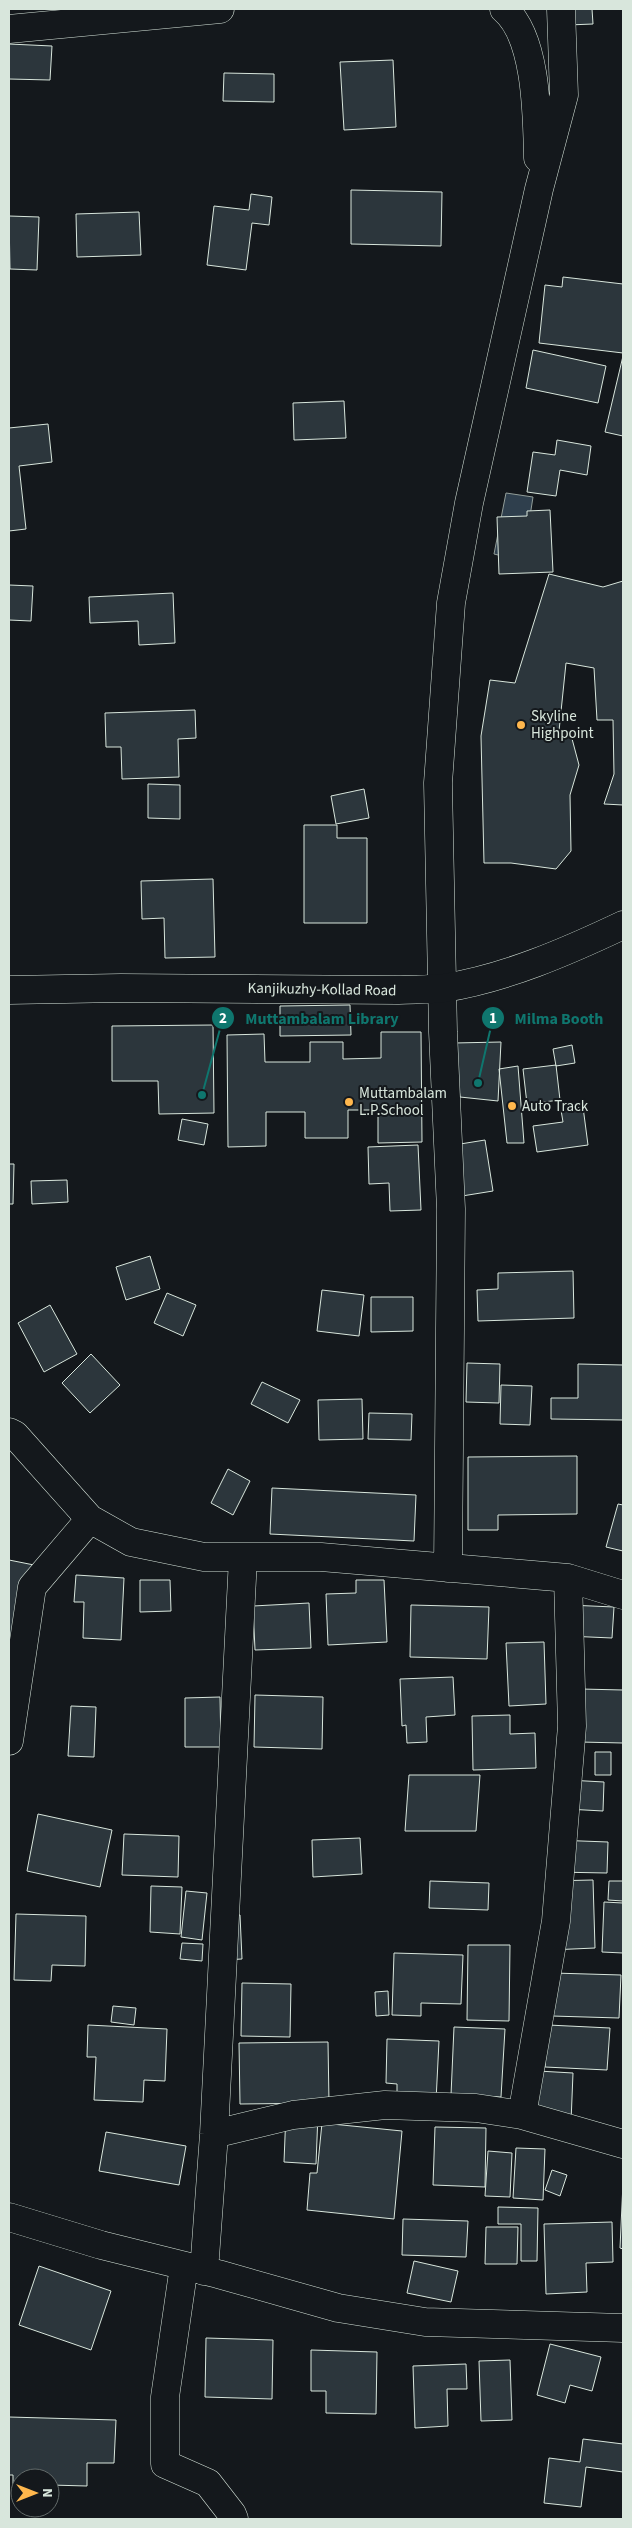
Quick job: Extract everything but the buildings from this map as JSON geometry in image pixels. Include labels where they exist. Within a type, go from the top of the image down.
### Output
[{"type":"street","points":[[9,29],[220,9]]},
{"type":"street","points":[[504,9],[514,17],[528,52],[538,119],[538,189]]},
{"type":"street","points":[[448,1568],[451,1209],[438,783],[451,603],[469,503],[538,189],[564,95],[561,9]]},
{"type":"street","name":"Kanjikuzhy-Kollad Road","points":[[9,990],[443,988],[518,969],[578,947],[623,926]]},
{"type":"street","points":[[9,1432],[14,1435],[90,1519],[131,1542],[204,1557],[321,1557],[568,1578],[623,1595]]},
{"type":"street","points":[[9,1741],[32,1587],[90,1519]]},
{"type":"street","points":[[234,2519],[208,2482],[165,2464],[165,2397],[194,2268],[214,2134],[243,1558]]},
{"type":"street","points":[[522,2115],[556,1921],[572,1726],[568,1578]]},
{"type":"street","points":[[214,2134],[293,2115],[386,2106],[476,2108],[522,2115],[623,2144]]},
{"type":"street","points":[[9,2217],[101,2245],[194,2268],[338,2308],[425,2322],[623,2328]]},
{"type":"water","points":[[506,493],[533,497],[523,561],[494,554]]},
{"type":"place","name":"Skyline Highpoint","points":[[521,725]]},
{"type":"place","name":"Milma Booth","points":[[478,1083]]},
{"type":"place","name":"Muttambalam Library","points":[[202,1095]]},
{"type":"place","name":"Muttambalam L.P.School","points":[[349,1102]]},
{"type":"place","name":"Auto Track","points":[[512,1106]]}]
